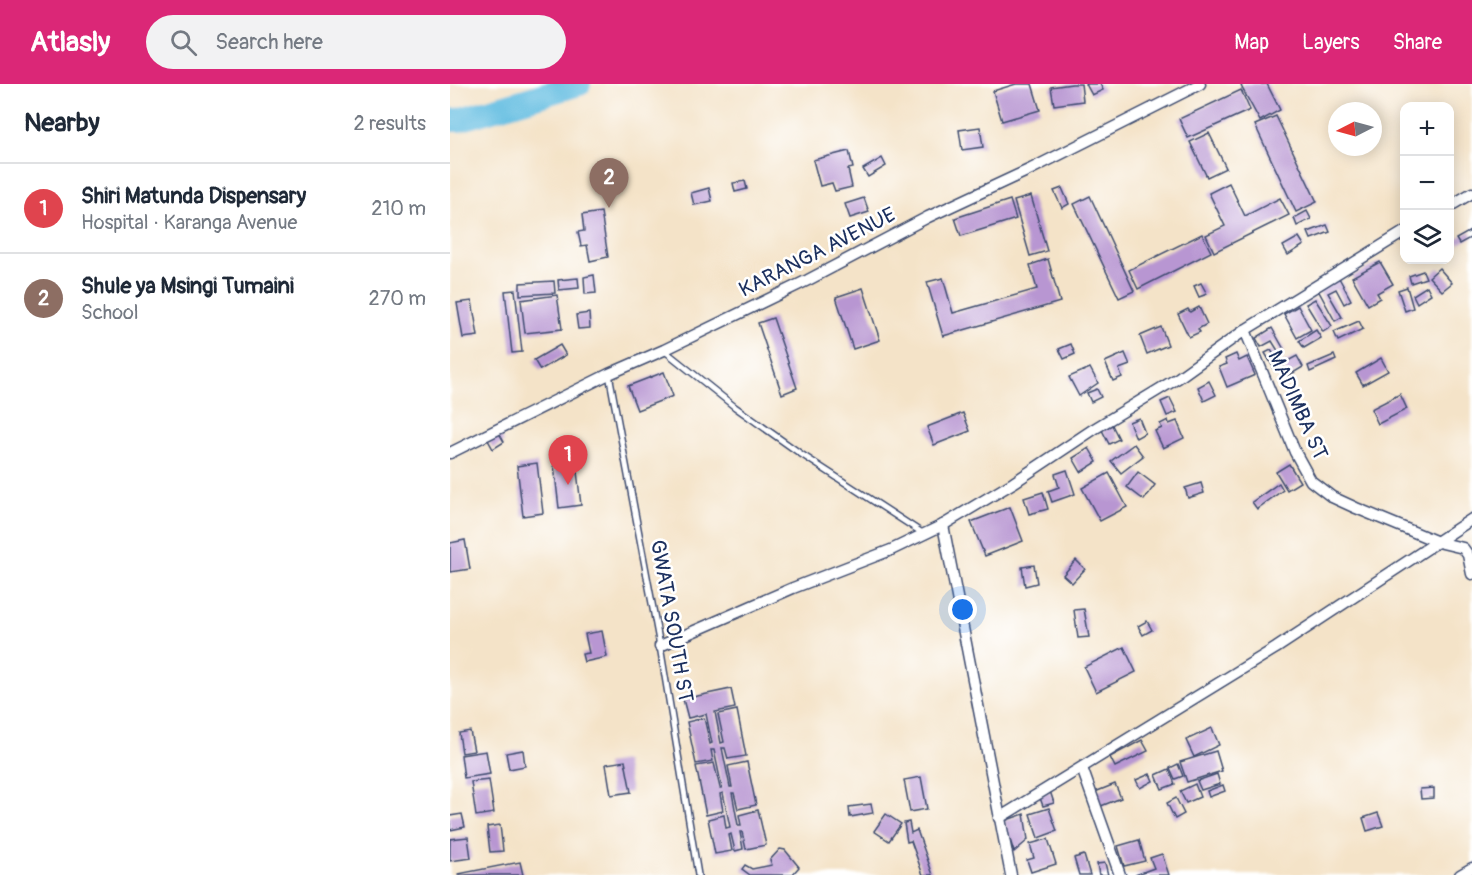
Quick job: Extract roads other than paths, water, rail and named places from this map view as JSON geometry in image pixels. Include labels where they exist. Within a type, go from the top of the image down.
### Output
[{"type":"street","name":"KARANGA AVENUE","points":[[450,453],[609,374],[808,280],[928,217],[1031,169],[1200,84]]},
{"type":"street","points":[[1454,203],[1472,193]]},
{"type":"street","points":[[660,646],[793,588],[891,550],[943,525],[1178,378],[1245,330],[1400,234]]},
{"type":"street","name":"MADIMBA ST","points":[[1245,330],[1295,453],[1311,481],[1332,497],[1438,542],[1464,548],[1472,574]]},
{"type":"street","points":[[999,818],[1276,648],[1472,519]]},
{"type":"street","points":[[943,525],[1011,875]]},
{"type":"street","points":[[1082,768],[1120,875]]},
{"type":"street","points":[[1461,875],[1472,868]]},
{"type":"lane","points":[[664,350],[735,407],[801,454],[924,534]]},
{"type":"lane","name":"GWATA SOUTH ST","points":[[609,374],[660,646],[698,875]]},
{"type":"waterway","points":[[450,120],[458,120],[579,84]]},
{"type":"place","name":"Shule ya Msingi Tumaini","points":[[609,208]]},
{"type":"place","name":"Shiri Matunda Dispensary","points":[[568,485]]}]
